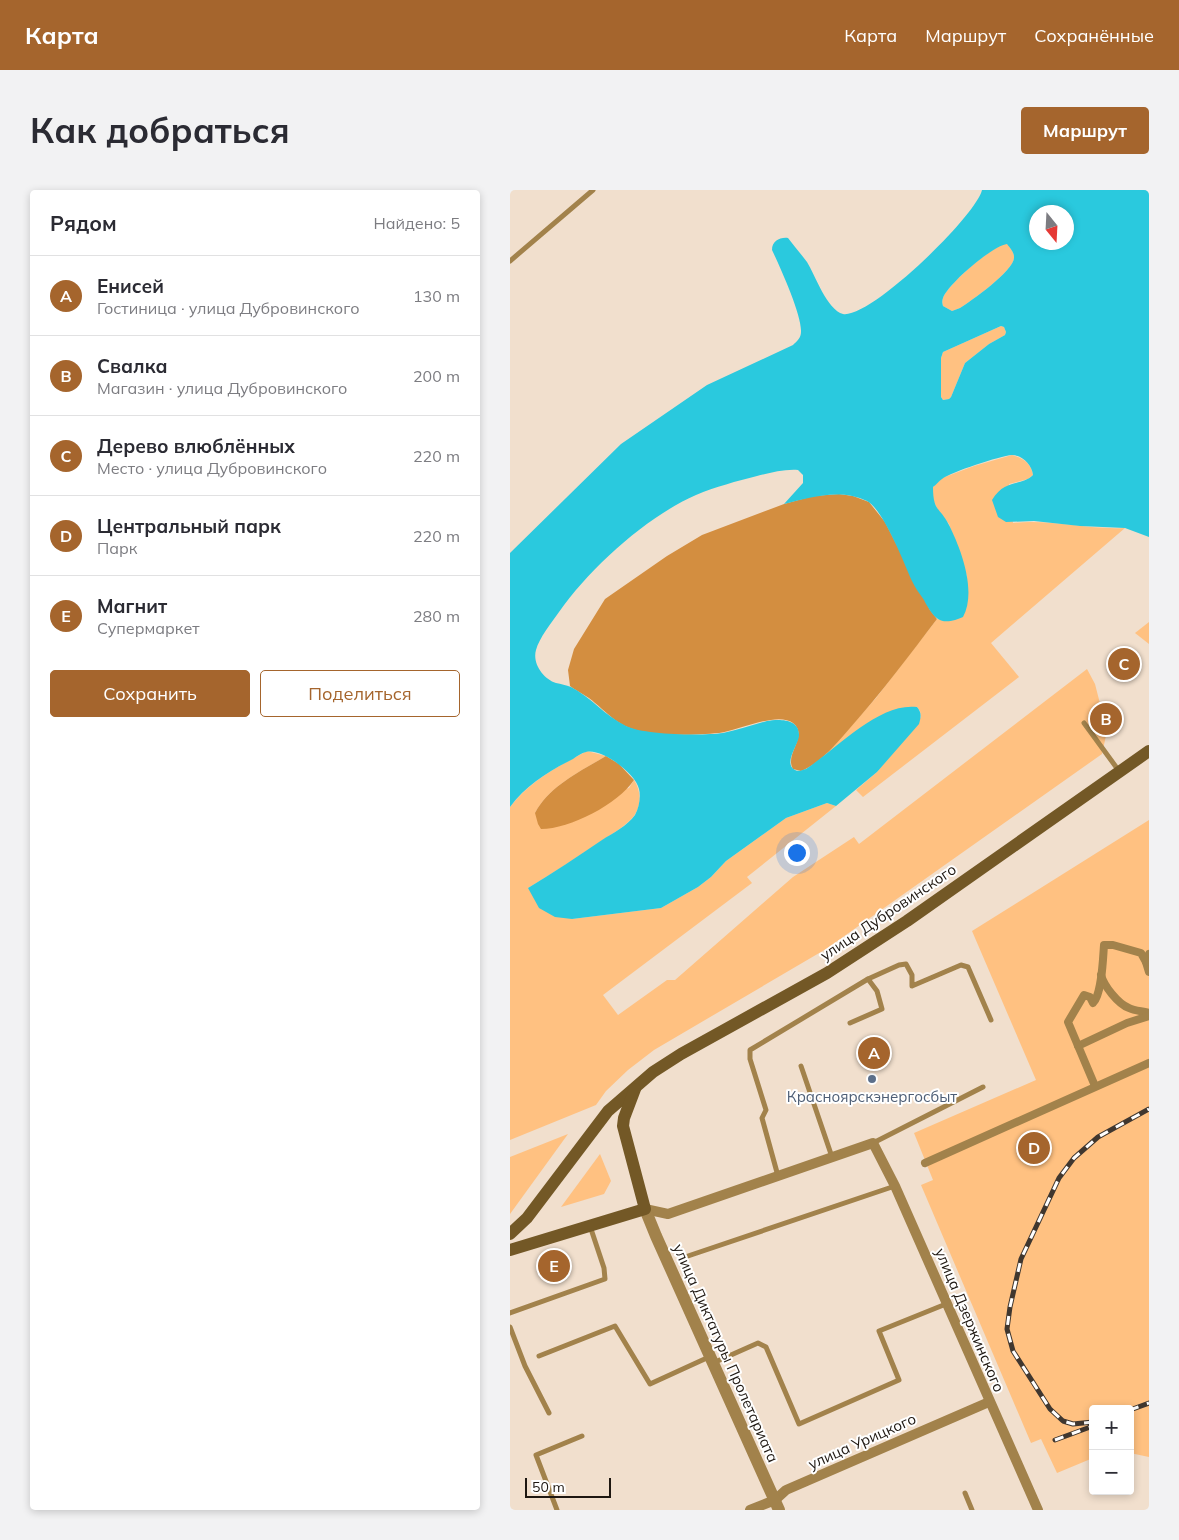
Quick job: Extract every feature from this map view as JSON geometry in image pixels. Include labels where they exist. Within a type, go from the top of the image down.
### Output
[{"type":"main road","name":"улица Дубровинского","points":[[510,1234],[527,1218],[608,1111],[653,1072],[681,1054],[827,973],[907,921],[1149,751]]},
{"type":"main road","name":"улица Дубровинского","points":[[636,1087],[624,1118],[623,1126],[645,1209]]},
{"type":"main road","points":[[510,1250],[645,1209]]},
{"type":"street","points":[[1095,1086],[1068,1022],[1084,994],[1090,997],[1093,1003],[1096,1001],[1104,945],[1113,945],[1141,953],[1149,972]]},
{"type":"street","points":[[1146,962],[1149,954]]},
{"type":"street","points":[[1101,974],[1102,979],[1121,1003],[1128,1008],[1149,1014]]},
{"type":"street","points":[[1078,1046],[1149,1014]]},
{"type":"street","points":[[926,1163],[1149,1063]]},
{"type":"street","points":[[645,1209],[668,1214],[873,1143]]},
{"type":"street","name":"улица Дзержинского","points":[[873,1143],[895,1186],[1038,1510]]},
{"type":"street","name":"улица Диктатуры Пролетариата","points":[[645,1209],[777,1505]]},
{"type":"street","name":"улица Урицкого","points":[[750,1510],[777,1505],[786,1490],[989,1402]]},
{"type":"lane","points":[[510,261],[593,190]]},
{"type":"lane","points":[[1084,723],[1120,772]]},
{"type":"lane","points":[[778,1176],[762,1118],[766,1110],[750,1059],[750,1050],[868,979],[899,965],[906,964],[912,975],[912,986],[961,966],[968,967],[991,1020]]},
{"type":"lane","points":[[850,1023],[882,1008],[877,991],[868,979]]},
{"type":"lane","points":[[801,1066],[832,1157]]},
{"type":"lane","points":[[873,1143],[983,1087]]},
{"type":"lane","points":[[685,1257],[895,1186]]},
{"type":"lane","points":[[510,1313],[605,1279],[604,1268],[590,1226]]},
{"type":"lane","points":[[539,1356],[615,1326],[650,1384],[758,1343],[766,1347],[799,1424],[899,1380],[879,1332],[946,1304]]},
{"type":"lane","points":[[510,1327],[525,1366],[549,1413]]},
{"type":"lane","points":[[557,1510],[536,1455],[582,1436]]},
{"type":"lane","points":[[965,1492],[972,1510]]},
{"type":"shaded area","points":[[1007,243],[1014,257],[1008,269],[1000,277],[960,308],[952,311],[943,306],[943,298],[961,275],[991,251]]},
{"type":"shaded area","points":[[1001,326],[1004,327],[1005,335],[989,344],[965,363],[951,397],[943,400],[941,397],[941,358],[943,352]]},
{"type":"shaded area","points":[[1012,455],[1026,462],[1033,475],[1028,479],[1009,484],[1013,523],[1041,522],[1097,528],[1125,528],[991,643],[1019,677],[863,797],[856,790],[877,772],[921,717],[917,707],[827,753],[876,698],[937,619],[945,621],[967,576],[949,524],[939,512],[933,500],[933,487],[942,478]]},
{"type":"shaded area","points":[[839,494],[853,496],[869,502],[885,522],[930,610],[937,619],[895,674],[834,747],[808,768],[801,771],[793,769],[791,757],[798,734],[797,728],[793,723],[786,720],[768,720],[719,733],[658,734],[635,730],[621,724],[589,698],[570,686],[568,670],[574,649],[605,599],[667,556],[702,535],[784,504],[813,496]]},
{"type":"shaded area","points":[[1149,622],[1149,644],[1135,633]]},
{"type":"shaded area","points":[[1087,669],[1095,684],[1107,731],[1102,754],[826,949],[654,1050],[628,1070],[606,1091],[596,1105],[510,1140],[510,807],[526,789],[555,768],[587,751],[606,756],[557,787],[541,803],[535,813],[629,788],[634,780],[638,789],[640,798],[637,811],[626,824],[528,888],[572,919],[661,908],[698,887],[711,877],[726,861],[786,818],[827,803],[836,806],[747,877],[752,883],[603,995],[618,1015],[667,980],[675,980],[793,877],[854,837],[859,844]]},
{"type":"shaded area","points":[[606,756],[619,764],[634,780],[627,789],[617,798],[592,814],[566,825],[541,829],[535,813],[548,795],[566,780]]},
{"type":"shaded area","points":[[1149,820],[1149,1457],[1134,1454],[1134,1405],[1089,1405],[1089,1460],[1057,1473],[1041,1439],[1031,1443],[921,1185],[933,1180],[914,1133],[1036,1080],[972,931]]},
{"type":"shaded area","points":[[568,1134],[510,1214],[510,1157]]},
{"type":"shaded area","points":[[600,1154],[611,1181],[604,1194],[561,1207]]},
{"type":"water","points":[[982,190],[1149,190],[1149,537],[1125,528],[1034,521],[1006,522],[998,517],[992,500],[1002,488],[1028,479],[1033,475],[1029,464],[1016,455],[997,458],[955,472],[942,479],[933,487],[933,495],[934,501],[946,519],[958,546],[966,570],[968,595],[967,607],[963,617],[944,621],[936,617],[928,608],[913,584],[880,514],[867,501],[857,497],[836,494],[784,504],[803,483],[803,475],[798,470],[777,472],[734,482],[703,492],[677,504],[639,530],[603,561],[559,612],[543,635],[535,655],[537,666],[547,678],[578,691],[618,722],[634,729],[673,734],[714,734],[729,732],[767,721],[788,721],[796,726],[798,730],[799,736],[790,763],[798,771],[806,769],[858,729],[888,712],[903,707],[917,707],[921,715],[919,724],[877,772],[836,806],[827,803],[786,818],[726,861],[711,877],[698,887],[661,908],[572,919],[555,917],[539,908],[528,888],[628,823],[638,809],[640,792],[632,776],[617,763],[601,754],[586,752],[538,779],[510,807],[510,553],[621,444],[707,385],[793,345],[797,341],[801,332],[798,314],[772,250],[773,244],[777,240],[788,238],[807,262],[832,306],[843,314],[856,311],[897,284],[943,242],[962,221]],"holes":[[[1007,244],[1013,253],[1012,263],[992,285],[960,308],[952,311],[943,306],[943,298],[961,275],[991,251]],[[1001,326],[1004,327],[1005,335],[989,344],[965,363],[951,397],[943,400],[941,397],[941,358],[943,352]]]},
{"type":"railway","points":[[1089,1422],[1073,1424],[1063,1421],[1050,1409],[1013,1351],[1007,1329],[1010,1307],[1021,1259],[1059,1178],[1074,1158],[1098,1137],[1149,1109]]},
{"type":"railway","points":[[1134,1409],[1149,1403]]},
{"type":"railway","points":[[1055,1440],[1089,1427]]},
{"type":"place","name":"Дерево влюблённых","points":[[1124,664]]},
{"type":"place","name":"Свалка","points":[[1106,719]]},
{"type":"place","name":"Енисей","points":[[874,1053]]},
{"type":"place","name":"Красноярскэнергосбыт","points":[[872,1079]]},
{"type":"place","name":"Центральный парк","points":[[1034,1148]]},
{"type":"place","name":"Магнит","points":[[554,1266]]}]
